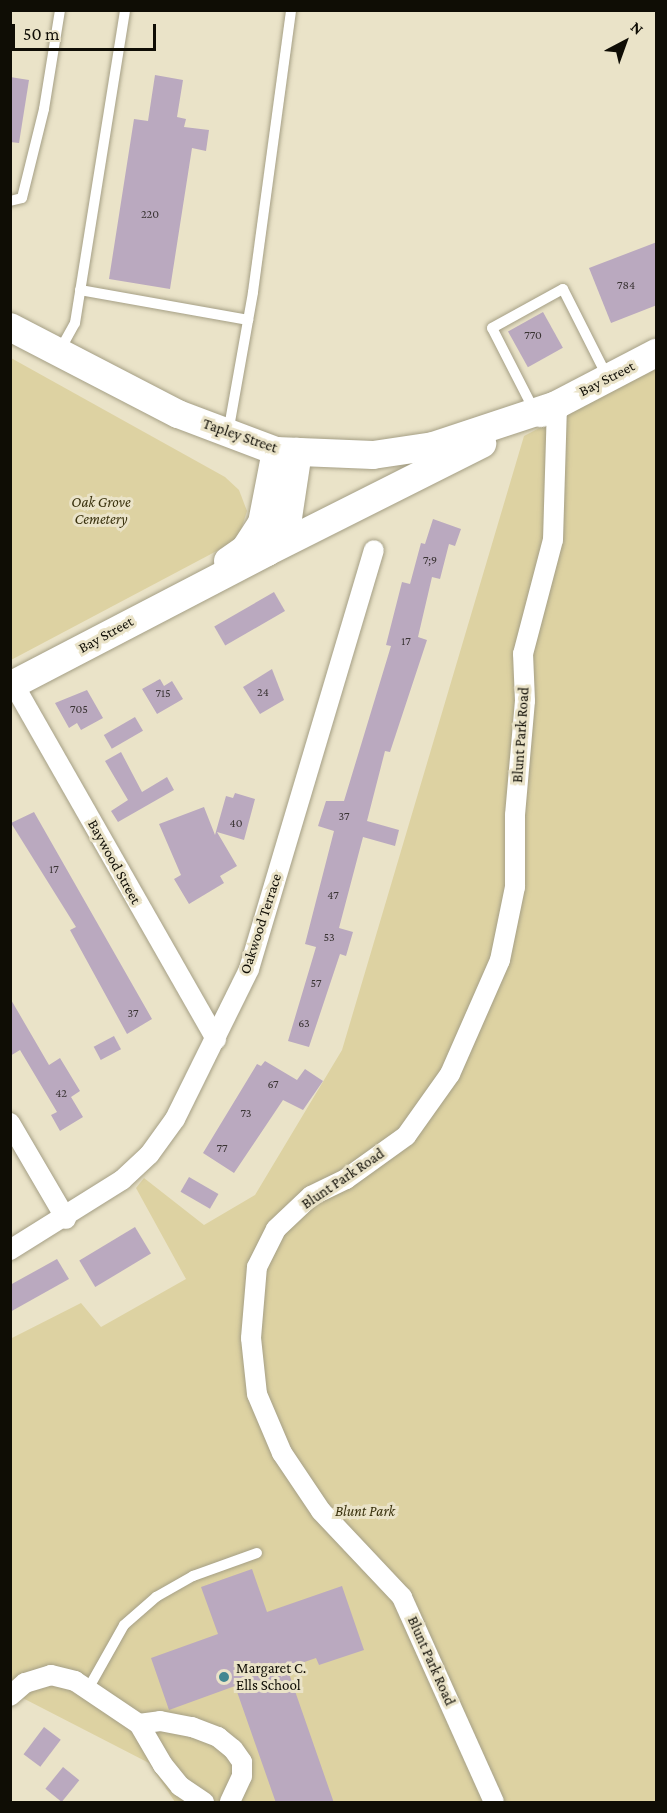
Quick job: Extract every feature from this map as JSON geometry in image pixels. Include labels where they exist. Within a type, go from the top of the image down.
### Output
[{"type":"main road","name":"Tapley Street","points":[[10,327],[178,414],[227,433],[287,452],[372,455],[433,446],[546,408]]},
{"type":"main road","name":"Bay Street","points":[[546,408],[657,353]]},
{"type":"main road","points":[[267,552],[546,408]]},
{"type":"main road","name":"Bay Street","points":[[12,685],[201,583],[267,552],[286,531],[287,452]]},
{"type":"main road","name":"Bay Street","points":[[201,583],[255,537],[287,452]]},
{"type":"street","name":"Blunt Park Road","points":[[495,1803],[402,1597],[321,1511],[282,1452],[257,1394],[251,1338],[257,1267],[276,1229],[311,1196],[346,1179],[406,1136],[450,1074],[500,960],[515,887],[515,815],[525,701],[523,654],[553,540],[546,408]]},
{"type":"street","name":"Oakwood Terrace","points":[[10,1250],[66,1219],[149,1155],[175,1119],[249,969],[374,550]]},
{"type":"street","name":"Baywood Street","points":[[12,685],[216,1039]]},
{"type":"street","points":[[10,1123],[66,1219]]},
{"type":"street","points":[[10,1696],[25,1683],[51,1675],[88,1689],[139,1724],[163,1765],[180,1786],[204,1803]]},
{"type":"street","points":[[139,1724],[192,1727],[218,1737],[233,1749],[242,1762],[242,1776],[230,1803]]},
{"type":"lane","points":[[10,201],[22,198],[44,109],[60,10]]},
{"type":"lane","points":[[58,353],[75,323],[125,10]]},
{"type":"lane","points":[[227,433],[248,320],[291,10]]},
{"type":"lane","points":[[546,408],[492,328],[563,289],[608,379]]},
{"type":"lane","points":[[80,290],[248,320]]},
{"type":"lane","points":[[88,1689],[124,1625],[156,1598],[193,1576],[257,1553]]},
{"type":"green space","name":"Oak Grove Cemetery","points":[[11,358],[225,477],[239,490],[247,511],[239,536],[228,545],[11,660]]},
{"type":"green space","name":"Blunt Park","points":[[656,367],[656,1802],[175,1802],[149,1763],[11,1692],[10,1339],[81,1303],[101,1327],[186,1279],[136,1188],[144,1178],[204,1225],[255,1195],[342,1050],[524,436]]},
{"type":"building","points":[[155,75],[183,80],[177,117],[186,119],[184,127],[209,130],[206,151],[192,148],[170,289],[109,279],[134,119],[148,121]]},
{"type":"building","points":[[10,77],[29,80],[19,143],[10,142]]},
{"type":"building","points":[[657,242],[657,305],[611,323],[589,268]]},
{"type":"building","points":[[543,312],[563,348],[528,367],[508,331]]},
{"type":"building","points":[[433,519],[461,529],[455,546],[449,544],[440,579],[432,577],[418,637],[427,640],[390,752],[385,751],[367,821],[399,830],[395,846],[363,837],[339,928],[353,932],[346,956],[340,954],[309,1047],[288,1041],[316,947],[305,944],[334,831],[318,826],[326,801],[344,801],[391,646],[386,645],[402,582],[410,584],[421,543],[425,544]]},
{"type":"building","points":[[274,592],[285,611],[225,646],[214,626]]},
{"type":"building","points":[[272,669],[284,700],[260,714],[243,687]]},
{"type":"building","points":[[160,679],[164,686],[172,681],[183,699],[157,714],[142,689]]},
{"type":"building","points":[[87,690],[103,718],[81,730],[77,723],[69,728],[55,703]]},
{"type":"building","points":[[135,717],[143,731],[112,749],[104,735]]},
{"type":"building","points":[[121,752],[142,792],[167,777],[174,790],[118,822],[111,811],[128,800],[105,761]]},
{"type":"building","points":[[235,793],[255,799],[244,840],[217,832],[237,866],[220,876],[224,883],[189,904],[174,879],[181,875],[159,824],[204,807],[215,835],[226,796],[233,798]]},
{"type":"building","points":[[34,812],[152,1019],[127,1034],[70,930],[76,927],[11,823]]},
{"type":"building","points":[[10,998],[49,1065],[60,1058],[80,1091],[71,1097],[83,1117],[60,1131],[51,1115],[57,1112],[20,1050],[10,1056]]},
{"type":"building","points":[[114,1036],[121,1049],[101,1060],[94,1047]]},
{"type":"building","points":[[265,1061],[297,1080],[305,1069],[323,1081],[303,1110],[283,1100],[234,1173],[203,1153],[257,1064],[261,1066]]},
{"type":"building","points":[[189,1177],[218,1194],[210,1209],[180,1192]]},
{"type":"building","points":[[135,1227],[151,1254],[95,1287],[79,1260]]},
{"type":"building","points":[[57,1259],[69,1279],[10,1312],[10,1285]]},
{"type":"building","name":"Margaret C. Ells School","points":[[252,1569],[267,1612],[342,1586],[364,1650],[319,1665],[316,1658],[287,1668],[334,1803],[276,1803],[235,1686],[169,1710],[151,1658],[218,1634],[201,1587]]},
{"type":"building","points":[[44,1727],[61,1740],[40,1767],[24,1754]]},
{"type":"building","points":[[63,1767],[79,1780],[62,1802],[45,1789]]},
{"type":"place","name":"Margaret C. Ells School","points":[[224,1677]]}]
